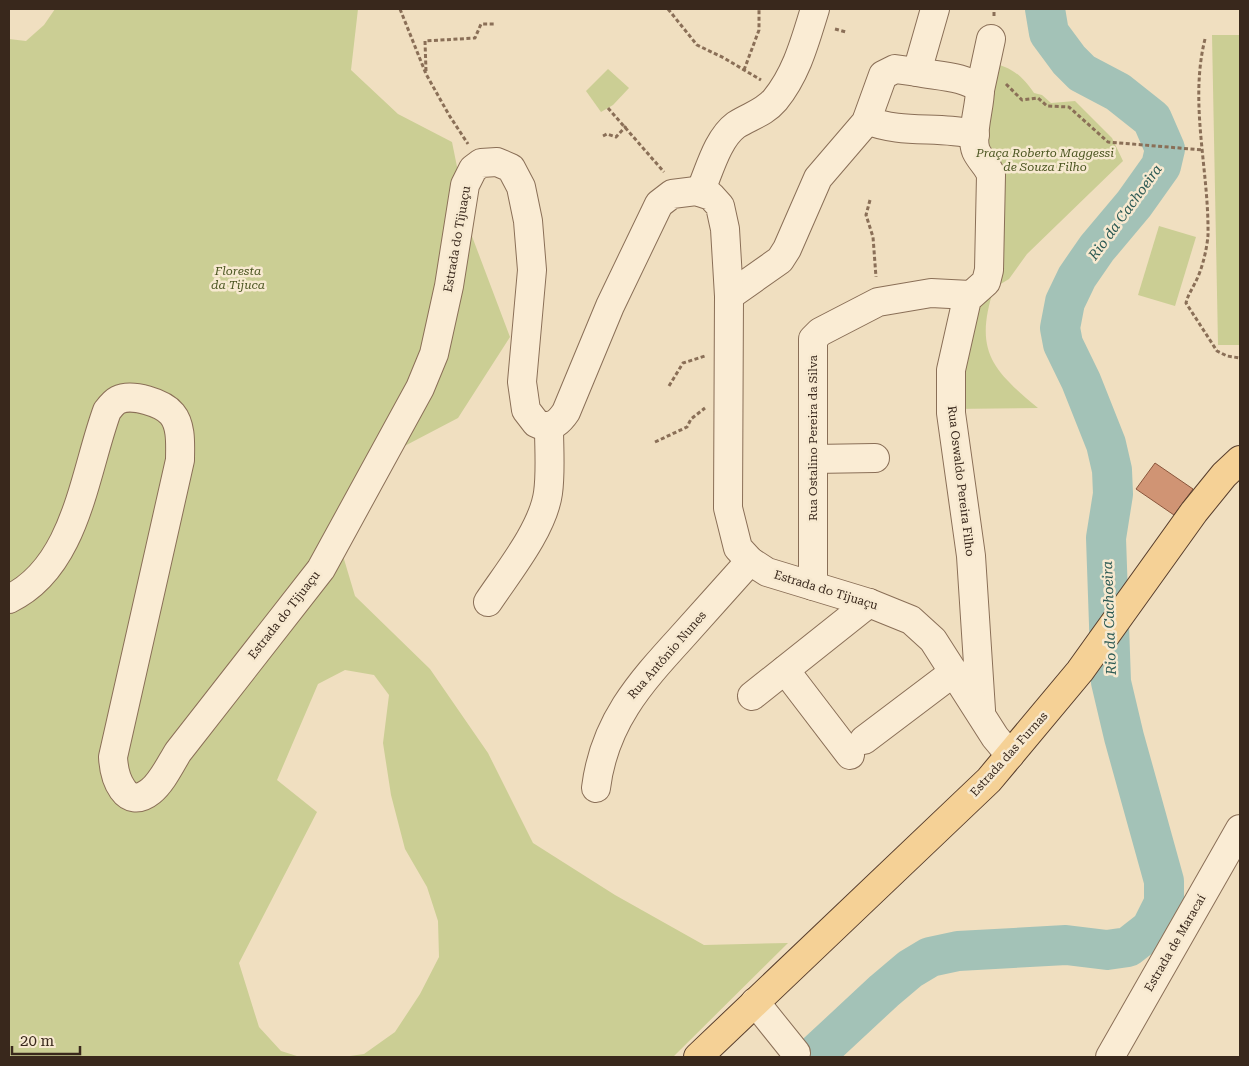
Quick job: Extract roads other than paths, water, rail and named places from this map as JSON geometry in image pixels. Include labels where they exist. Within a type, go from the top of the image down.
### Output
[{"type":"main road","name":"Estrada das Furnas","points":[[698,1057],[989,780],[1080,671],[1194,512],[1224,475],[1240,460]]},
{"type":"street","points":[[488,602],[527,541],[544,509],[548,493],[549,427],[559,423],[566,412],[610,306],[659,204],[672,194],[691,192],[730,130],[765,110],[780,93],[799,62],[814,9]]},
{"type":"street","points":[[917,72],[935,9]]},
{"type":"street","points":[[970,295],[986,282],[990,270],[991,175],[988,167],[976,151],[975,135],[990,39]]},
{"type":"street","points":[[729,296],[780,260],[800,225],[818,178],[867,120],[878,82],[887,71],[895,68],[975,85],[982,82]]},
{"type":"street","points":[[867,120],[883,127],[915,130],[959,130],[975,135]]},
{"type":"street","name":"Estrada do Tijuaçu","points":[[9,599],[23,592],[54,560],[73,520],[107,411],[117,400],[133,397],[155,403],[172,414],[179,432],[180,460],[113,757],[114,773],[121,789],[131,797],[144,796],[152,790],[178,752],[321,569],[420,388],[434,354],[449,286],[465,185],[473,169],[481,163],[497,162],[511,168],[521,186],[528,222],[532,270],[522,382],[526,410],[536,423],[549,427]]},
{"type":"street","name":"Estrada do Tijuaçu","points":[[691,192],[711,196],[720,206],[724,229],[729,296],[728,508],[738,548],[750,561],[768,572],[869,603],[911,620],[933,640],[1010,756]]},
{"type":"street","name":"Rua Ostalino Pereira da Silva","points":[[812,586],[813,339],[820,332],[878,302],[931,293],[970,295]]},
{"type":"street","name":"Rua Oswaldo Pereira Filho","points":[[970,295],[951,370],[951,413],[971,556],[981,714]]},
{"type":"street","points":[[812,459],[875,458]]},
{"type":"street","name":"Rua Antônio Nunes","points":[[596,788],[601,758],[623,707],[640,684],[750,561]]},
{"type":"street","points":[[752,696],[869,603]]},
{"type":"street","points":[[785,670],[857,748],[954,672]]},
{"type":"street","name":"Estrada de Maracaí","points":[[1110,1057],[1240,829]]},
{"type":"street","points":[[756,1002],[796,1053]]},
{"type":"waterway","name":"Rio da Cachoeira","points":[[813,1057],[884,991],[910,969],[930,957],[958,951],[1066,945],[1107,950],[1128,947],[1151,929],[1164,903],[1164,881],[1124,737],[1111,682],[1106,538],[1113,494],[1112,470],[1106,444],[1081,381],[1063,344],[1060,328],[1065,302],[1077,277],[1097,248],[1134,204],[1161,166],[1165,149],[1152,119],[1118,92],[1082,73],[1069,60],[1049,33],[1045,9]]},
{"type":"park label","name":"Praça Roberto Maggessi de Souza Filho","points":[[1045,160]]},
{"type":"park label","name":"Floresta da Tijuca","points":[[238,278]]}]
